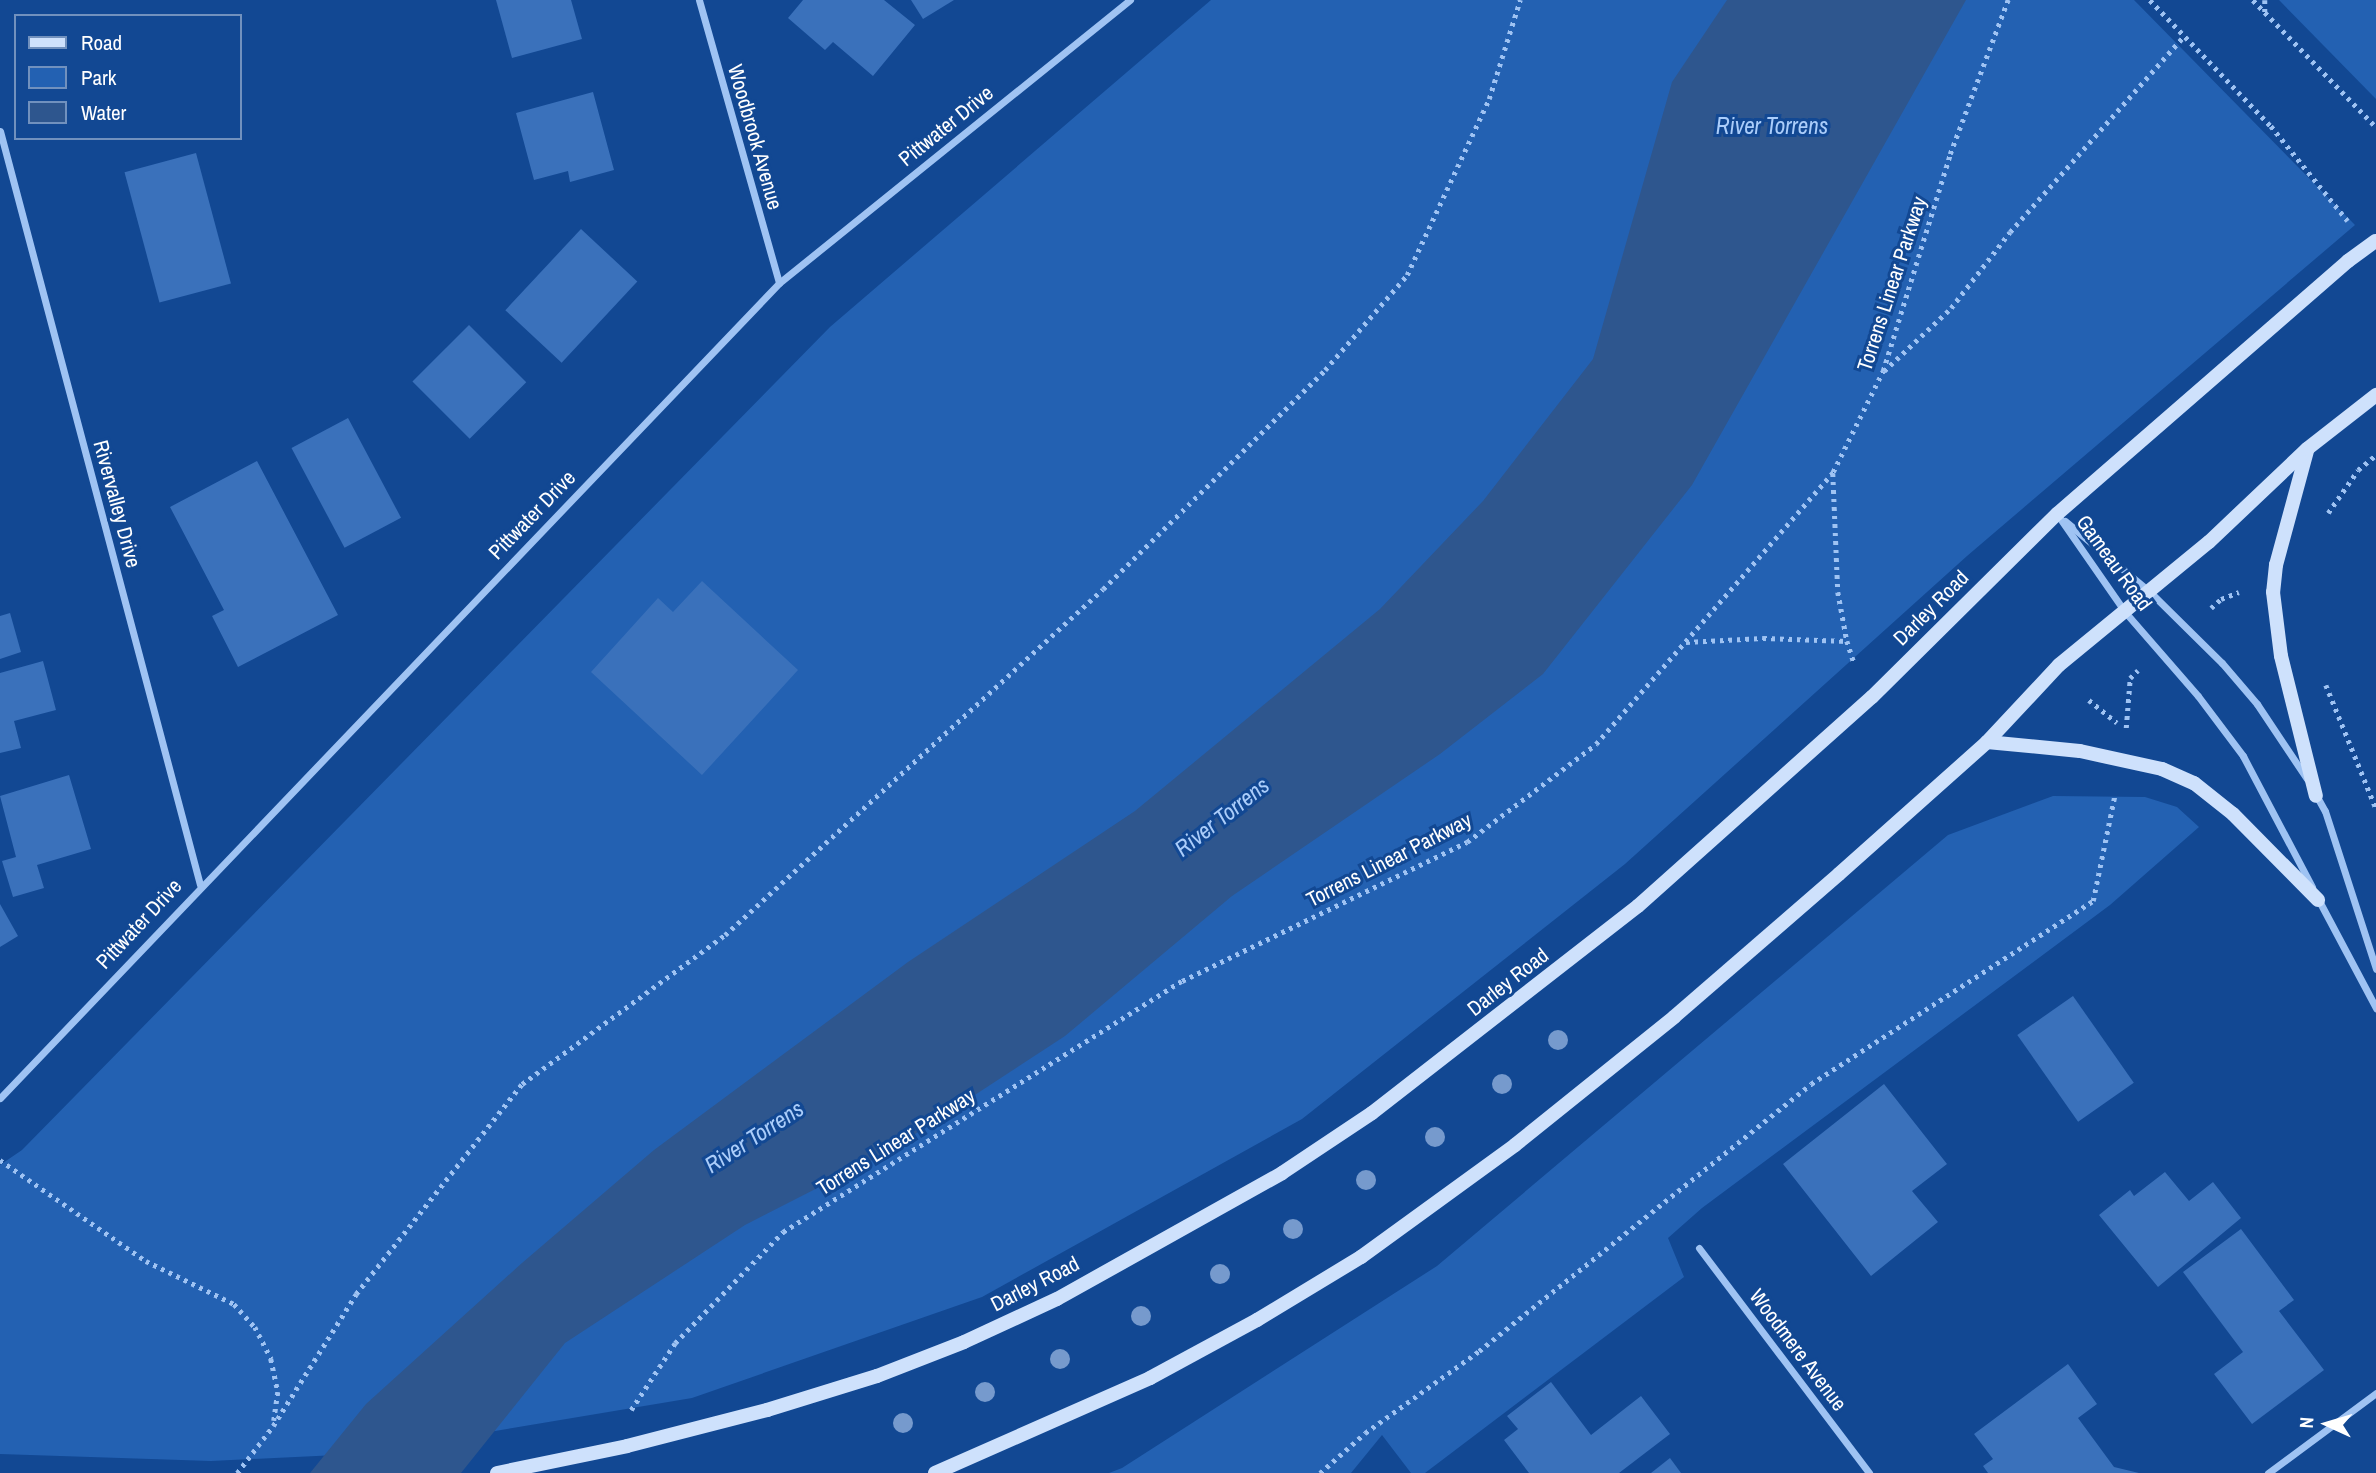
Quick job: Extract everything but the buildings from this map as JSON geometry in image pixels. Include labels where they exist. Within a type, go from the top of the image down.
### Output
[{"type":"main road","name":"Darley Road","points":[[497,1473],[663,1437],[877,1376],[964,1342],[1057,1299],[1282,1173],[1372,1113],[1638,906],[1872,696],[2057,514],[2348,261],[2376,241]]},
{"type":"main road","points":[[935,1473],[1150,1378],[1257,1320],[1360,1258],[1515,1145],[1674,1017],[1987,742],[2059,664],[2209,542],[2307,449],[2376,395]]},
{"type":"main road","points":[[2307,449],[2276,565],[2273,592],[2281,656],[2316,796]]},
{"type":"main road","points":[[1987,742],[2080,751],[2162,769],[2194,783],[2232,814],[2318,900]]},
{"type":"street","name":"Woodbrook Avenue","points":[[699,0],[779,283]]},
{"type":"street","name":"Pittwater Drive","points":[[0,1098],[200,885],[779,283],[1130,0]]},
{"type":"street","name":"Rivervalley Drive","points":[[0,131],[200,885]]},
{"type":"street","name":"Gameau Road","points":[[2057,514],[2150,592],[2222,663],[2257,704],[2296,760],[2325,811],[2376,969]]},
{"type":"street","name":"Gameau Road","points":[[2057,514],[2126,612],[2198,696],[2242,756],[2376,1008]]},
{"type":"street","name":"Woodmere Avenue","points":[[1699,1248],[1869,1473]]},
{"type":"street","points":[[2268,1473],[2376,1392]]},
{"type":"path","points":[[237,1473],[273,1426],[356,1294],[522,1084],[725,935],[1102,589],[1325,370],[1407,275],[1489,99],[1520,0]]},
{"type":"path","name":"Torrens Linear Parkway","points":[[626,1417],[675,1343],[783,1232],[1182,981],[1467,842],[1596,744],[1833,472],[1883,371],[1950,155],[2008,0]]},
{"type":"path","points":[[2150,0],[2272,126],[2322,189]]},
{"type":"path","points":[[2253,0],[2376,127]]},
{"type":"path","points":[[2265,0],[2265,13]]},
{"type":"path","points":[[1883,371],[1951,308],[2010,232],[2184,36]]},
{"type":"path","points":[[2326,515],[2358,470],[2376,455]]},
{"type":"path","points":[[1833,472],[1838,592],[1847,641],[1863,683],[1872,696]]},
{"type":"path","points":[[2207,612],[2221,599],[2243,591]]},
{"type":"path","points":[[1686,642],[1763,638],[1847,641]]},
{"type":"path","points":[[2089,700],[2126,730],[2130,678],[2139,669]]},
{"type":"path","points":[[2324,680],[2376,808]]},
{"type":"path","points":[[1320,1473],[1365,1433],[1479,1351],[1811,1084],[2093,901],[2117,786]]},
{"type":"path","points":[[0,1160],[146,1261],[234,1304],[254,1327],[271,1359],[278,1392],[273,1426]]},
{"type":"green space","points":[[1211,0],[2134,0],[2355,225],[1967,556],[1625,864],[1302,1119],[982,1297],[692,1398],[358,1454],[211,1461],[0,1454],[0,1165],[22,1150],[830,327]]},
{"type":"green space","points":[[2279,0],[2376,0],[2376,99]]},
{"type":"green space","points":[[2053,796],[2145,797],[2177,807],[2199,827],[2110,905],[1702,1208],[1668,1238],[1684,1277],[1425,1473],[1411,1473],[1382,1435],[1351,1473],[1109,1473],[1122,1468],[1437,1266],[1948,835]]},
{"type":"water","name":"River Torrens","points":[[1727,0],[1966,0],[1692,485],[1543,674],[1440,754],[1232,896],[1065,1036],[886,1153],[745,1225],[565,1343],[461,1473],[310,1473],[366,1404],[522,1263],[654,1150],[908,962],[1135,811],[1380,609],[1483,501],[1593,359],[1672,82]]}]
